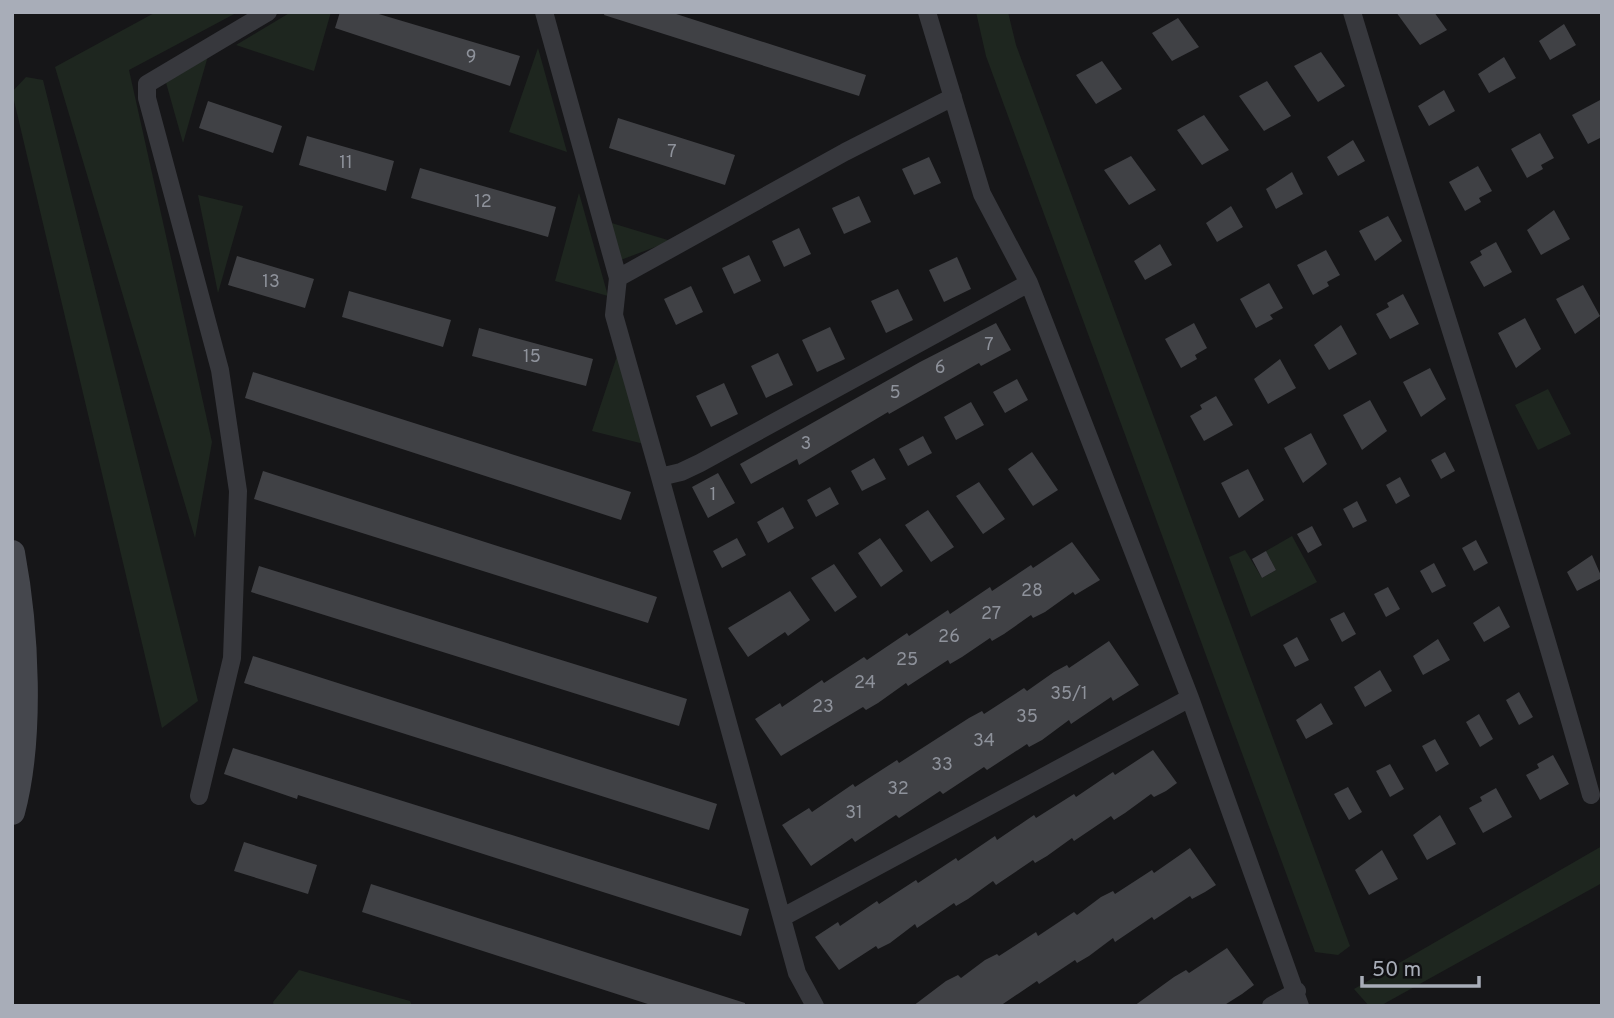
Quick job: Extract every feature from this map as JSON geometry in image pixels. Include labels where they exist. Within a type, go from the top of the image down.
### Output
[{"type":"main road","points":[[12,553],[20,599],[25,694],[12,811]]},
{"type":"street","points":[[199,796],[232,658],[238,492],[220,370],[147,98],[147,84],[268,12]]},
{"type":"street","points":[[544,12],[618,278],[614,315],[797,974],[815,1006]]},
{"type":"street","points":[[928,12],[982,194],[1029,283],[1189,698],[1299,998],[1271,1006]]},
{"type":"street","points":[[1352,12],[1423,248],[1474,401],[1591,795]]},
{"type":"street","points":[[618,278],[845,152],[953,97]]},
{"type":"street","points":[[660,477],[681,472],[700,463],[1029,283]]},
{"type":"street","points":[[783,917],[1189,698]]},
{"type":"shaded area","points":[[156,12],[238,12],[129,70],[212,442],[195,538],[55,67]]},
{"type":"shaded area","points":[[291,12],[331,12],[314,71],[236,45]]},
{"type":"shaded area","points":[[976,12],[1008,12],[1016,45],[1350,946],[1338,955],[1315,952],[986,56]]},
{"type":"shaded area","points":[[538,48],[567,152],[509,132]]},
{"type":"shaded area","points":[[208,56],[183,143],[165,79]]},
{"type":"shaded area","points":[[26,77],[43,80],[198,701],[162,728],[12,92]]},
{"type":"shaded area","points":[[579,193],[608,296],[555,281]]},
{"type":"shaded area","points":[[198,195],[243,206],[218,293]]},
{"type":"shaded area","points":[[595,218],[671,241],[610,264]]},
{"type":"shaded area","points":[[622,341],[648,445],[592,431]]},
{"type":"shaded area","points":[[1548,389],[1571,434],[1538,450],[1515,405]]},
{"type":"shaded area","points":[[1292,536],[1317,582],[1251,617],[1229,557],[1245,550],[1262,578],[1276,570],[1266,551]]},
{"type":"shaded area","points":[[1602,846],[1602,883],[1380,1006],[1369,1006],[1354,989]]},
{"type":"shaded area","points":[[299,970],[410,1001],[412,1006],[274,1006],[273,1002]]},
{"type":"building","points":[[340,12],[372,12],[520,56],[510,86],[335,28]]},
{"type":"building","points":[[605,12],[670,12],[866,75],[859,96],[604,15]]},
{"type":"building","points":[[1396,12],[1434,12],[1447,30],[1420,45]]},
{"type":"building","points":[[1178,18],[1199,47],[1172,61],[1152,33]]},
{"type":"building","points":[[1564,24],[1576,45],[1550,60],[1539,41]]},
{"type":"building","points":[[1321,52],[1345,86],[1318,102],[1294,66]]},
{"type":"building","points":[[1504,57],[1516,78],[1489,93],[1478,74]]},
{"type":"building","points":[[1102,61],[1122,89],[1096,104],[1076,75]]},
{"type":"building","points":[[1267,81],[1291,116],[1264,131],[1239,96]]},
{"type":"building","points":[[1444,90],[1455,111],[1429,126],[1418,106]]},
{"type":"building","points":[[1602,99],[1602,137],[1588,144],[1572,115]]},
{"type":"building","points":[[208,101],[282,126],[273,153],[199,128]]},
{"type":"building","points":[[1204,115],[1229,150],[1202,165],[1177,130]]},
{"type":"building","points":[[618,118],[735,155],[725,185],[609,148]]},
{"type":"building","points":[[1540,133],[1554,158],[1541,165],[1543,169],[1527,178],[1511,149]]},
{"type":"building","points":[[307,136],[394,161],[386,191],[299,165]]},
{"type":"building","points":[[1353,140],[1365,161],[1338,176],[1327,157]]},
{"type":"building","points":[[1131,156],[1156,190],[1129,205],[1104,170]]},
{"type":"building","points":[[929,157],[941,183],[914,195],[902,169]]},
{"type":"building","points":[[1478,166],[1492,191],[1479,198],[1481,202],[1465,211],[1449,182]]},
{"type":"building","points":[[420,168],[556,207],[548,237],[411,198]]},
{"type":"building","points":[[1292,172],[1303,194],[1276,209],[1266,189]]},
{"type":"building","points":[[859,196],[871,222],[844,234],[832,208]]},
{"type":"building","points":[[1231,206],[1243,227],[1217,242],[1206,223]]},
{"type":"building","points":[[1554,210],[1570,239],[1541,255],[1527,230]]},
{"type":"building","points":[[1388,216],[1402,241],[1375,261],[1359,231]]},
{"type":"building","points":[[799,228],[811,254],[784,267],[772,241]]},
{"type":"building","points":[[1496,242],[1512,272],[1484,287],[1470,262],[1482,255],[1480,251]]},
{"type":"building","points":[[1160,244],[1172,265],[1145,280],[1134,261]]},
{"type":"building","points":[[1326,250],[1340,275],[1327,282],[1329,286],[1313,295],[1297,265]]},
{"type":"building","points":[[749,255],[761,281],[734,294],[722,268]]},
{"type":"building","points":[[237,256],[314,279],[305,308],[228,285]]},
{"type":"building","points":[[957,257],[971,289],[944,302],[929,270]]},
{"type":"building","points":[[1269,283],[1283,308],[1270,315],[1273,319],[1256,328],[1240,299]]},
{"type":"building","points":[[1583,285],[1600,316],[1575,334],[1556,299]]},
{"type":"building","points":[[691,286],[703,312],[676,325],[664,299]]},
{"type":"building","points":[[898,289],[913,320],[886,333],[871,301]]},
{"type":"building","points":[[349,291],[451,320],[443,347],[342,317]]},
{"type":"building","points":[[1403,294],[1419,324],[1390,339],[1376,314],[1389,307],[1387,303]]},
{"type":"building","points":[[1525,318],[1541,349],[1516,368],[1498,333]]},
{"type":"building","points":[[996,323],[1011,350],[981,366],[979,363],[889,414],[888,412],[799,465],[797,459],[751,484],[740,464],[920,362]]},
{"type":"building","points":[[1194,323],[1207,348],[1195,355],[1197,359],[1181,368],[1165,339]]},
{"type":"building","points":[[1341,325],[1357,354],[1329,370],[1314,345]]},
{"type":"building","points":[[830,327],[845,359],[817,372],[802,340]]},
{"type":"building","points":[[479,328],[593,359],[586,386],[472,356]]},
{"type":"building","points":[[778,353],[793,385],[766,398],[751,366]]},
{"type":"building","points":[[1280,359],[1296,388],[1268,404],[1254,379]]},
{"type":"building","points":[[1430,368],[1446,399],[1421,417],[1403,382]]},
{"type":"building","points":[[253,372],[631,492],[621,520],[245,398]]},
{"type":"building","points":[[1017,379],[1028,400],[1005,413],[993,392]]},
{"type":"building","points":[[724,383],[738,414],[711,427],[696,396]]},
{"type":"building","points":[[1216,396],[1233,425],[1204,441],[1190,416],[1202,409],[1200,405]]},
{"type":"building","points":[[1370,400],[1387,431],[1362,450],[1343,415]]},
{"type":"building","points":[[971,402],[984,425],[956,440],[944,417]]},
{"type":"building","points":[[1311,433],[1327,464],[1303,483],[1284,448]]},
{"type":"building","points":[[923,436],[932,453],[908,466],[899,449]]},
{"type":"building","points":[[1032,452],[1058,490],[1033,506],[1008,469]]},
{"type":"building","points":[[1445,452],[1455,471],[1441,479],[1431,460]]},
{"type":"building","points":[[874,458],[886,479],[862,491],[851,471]]},
{"type":"building","points":[[1248,469],[1264,500],[1239,518],[1221,483]]},
{"type":"building","points":[[263,471],[657,597],[648,623],[254,499]]},
{"type":"building","points":[[718,473],[735,503],[708,518],[692,487]]},
{"type":"building","points":[[1400,477],[1410,496],[1396,504],[1386,485]]},
{"type":"building","points":[[979,482],[1005,519],[983,534],[956,496]]},
{"type":"building","points":[[830,487],[839,504],[816,517],[807,500]]},
{"type":"building","points":[[1357,501],[1367,521],[1353,528],[1343,509]]},
{"type":"building","points":[[783,507],[794,528],[768,543],[757,522]]},
{"type":"building","points":[[928,510],[954,547],[931,562],[905,525]]},
{"type":"building","points":[[1312,526],[1322,545],[1308,553],[1297,534]]},
{"type":"building","points":[[737,538],[746,555],[722,568],[713,551]]},
{"type":"building","points":[[880,538],[903,571],[881,587],[858,553]]},
{"type":"building","points":[[1476,540],[1488,563],[1474,571],[1462,548]]},
{"type":"building","points":[[1072,542],[1100,580],[1075,595],[1073,592],[1045,612],[1033,618],[1031,615],[1004,634],[992,641],[990,638],[950,664],[948,660],[908,686],[906,683],[878,703],[866,710],[863,707],[781,756],[755,719],[780,703],[782,707],[822,680],[824,683],[864,657],[867,660],[948,610],[950,614],[990,587],[992,591]]},
{"type":"building","points":[[1266,551],[1276,570],[1262,578],[1252,559]]},
{"type":"building","points":[[1592,555],[1602,578],[1577,591],[1567,572]]},
{"type":"building","points":[[1434,563],[1446,586],[1432,593],[1420,571]]},
{"type":"building","points":[[834,564],[857,597],[835,612],[811,578]]},
{"type":"building","points":[[259,566],[687,699],[679,726],[251,592]]},
{"type":"building","points":[[1388,587],[1400,609],[1386,617],[1374,594]]},
{"type":"building","points":[[790,591],[810,620],[788,636],[785,632],[748,657],[728,628]]},
{"type":"building","points":[[1499,606],[1510,627],[1484,642],[1473,623]]},
{"type":"building","points":[[1344,612],[1356,634],[1342,642],[1330,619]]},
{"type":"building","points":[[1297,637],[1309,660],[1295,667],[1283,645]]},
{"type":"building","points":[[1438,639],[1450,660],[1423,675],[1413,656]]},
{"type":"building","points":[[1109,641],[1139,685],[1113,701],[1111,697],[1071,724],[1069,720],[1042,740],[1029,747],[1027,744],[987,770],[984,767],[943,794],[940,791],[899,818],[896,815],[855,842],[852,838],[811,866],[782,825],[809,808],[812,812],[853,784],[855,787],[897,760],[899,763],[969,718],[982,711],[984,714],[1024,688],[1027,691],[1067,665],[1069,668]]},
{"type":"building","points":[[253,656],[717,804],[709,830],[244,683]]},
{"type":"building","points":[[1380,670],[1392,691],[1365,707],[1354,687]]},
{"type":"building","points":[[1519,692],[1533,717],[1519,725],[1506,700]]},
{"type":"building","points":[[1321,703],[1333,724],[1306,739],[1296,720]]},
{"type":"building","points":[[1479,714],[1493,739],[1480,747],[1466,722]]},
{"type":"building","points":[[1435,739],[1449,764],[1436,772],[1422,746]]},
{"type":"building","points":[[233,748],[749,909],[741,936],[224,774]]},
{"type":"building","points":[[1153,750],[1177,783],[1154,797],[1151,794],[1114,820],[1111,816],[1074,841],[1072,838],[1035,863],[1033,860],[996,885],[993,881],[956,906],[954,903],[917,928],[915,924],[890,943],[878,949],[876,946],[839,970],[815,937],[838,922],[840,926],[877,901],[879,904],[916,880],[918,883],[956,858],[958,861],[995,836],[997,840],[1034,815],[1036,818],[1074,794],[1076,797]]},
{"type":"building","points":[[1553,755],[1569,784],[1540,800],[1526,775],[1539,768],[1537,764]]},
{"type":"building","points":[[1390,764],[1404,789],[1390,797],[1376,771]]},
{"type":"building","points":[[1348,787],[1362,812],[1349,820],[1334,794]]},
{"type":"building","points":[[1496,788],[1512,817],[1483,833],[1469,808],[1482,801],[1480,797]]},
{"type":"building","points":[[1440,815],[1456,844],[1427,860],[1413,835]]},
{"type":"building","points":[[244,842],[317,865],[308,894],[234,871]]},
{"type":"building","points":[[1190,848],[1216,885],[1205,892],[1192,899],[1190,896],[1154,920],[1152,917],[1115,942],[1113,938],[1089,956],[1077,963],[1075,960],[1039,984],[1037,981],[1000,1006],[913,1006],[946,981],[958,975],[961,978],[985,960],[997,954],[999,956],[1036,932],[1038,936],[1074,912],[1077,915],[1101,897],[1113,891],[1115,894],[1152,870],[1154,873]]},
{"type":"building","points":[[1382,850],[1398,879],[1369,895],[1355,870]]},
{"type":"building","points":[[371,884],[745,1003],[745,1006],[654,1006],[362,912]]},
{"type":"building","points":[[1227,948],[1254,985],[1223,1006],[1134,1006],[1174,977],[1186,970],[1189,973]]}]
